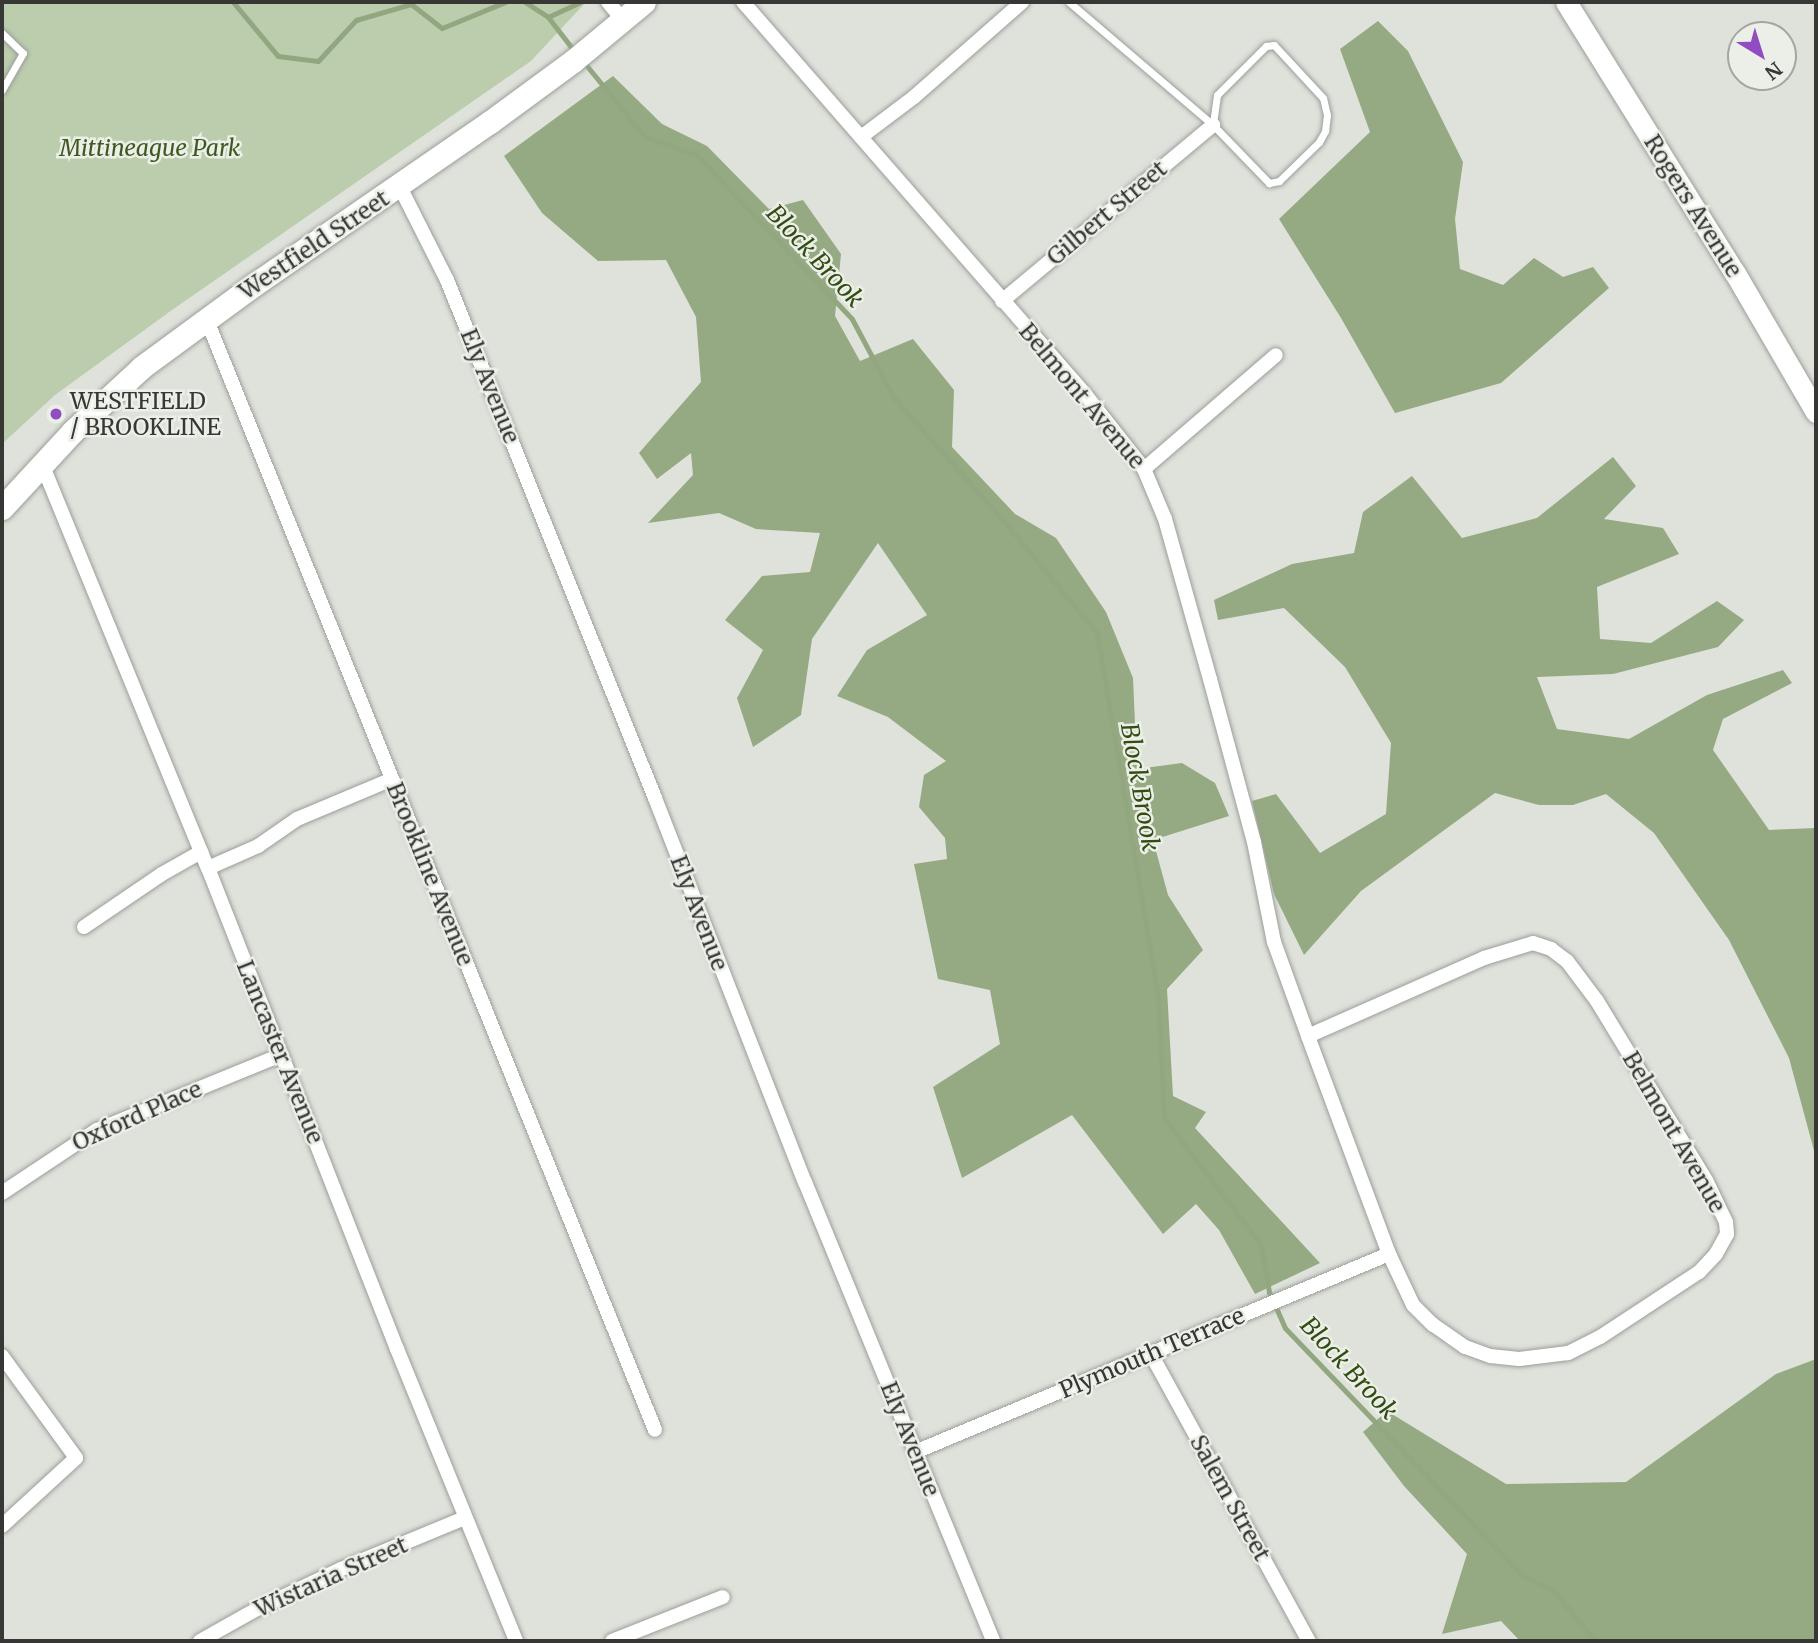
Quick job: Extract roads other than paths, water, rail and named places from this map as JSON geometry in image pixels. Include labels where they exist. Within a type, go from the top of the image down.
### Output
[{"type":"main road","name":"Westfield Street","points":[[3,505],[125,382],[206,318],[400,187],[579,56],[644,2]]},
{"type":"main road","name":"Rogers Avenue","points":[[1566,2],[1735,273],[1816,412]]},
{"type":"street","points":[[608,2],[623,20]]},
{"type":"street","name":"Belmont Avenue","points":[[743,2],[1093,404],[1144,469],[1165,519],[1210,679],[1254,842],[1273,942],[1389,1254],[1413,1305],[1443,1334],[1477,1352],[1505,1358],[1536,1359],[1568,1353],[1656,1303],[1704,1267],[1727,1234],[1726,1222],[1706,1180],[1597,1001],[1567,961],[1551,949],[1533,943],[1503,950],[1308,1036]]},
{"type":"street","points":[[861,137],[914,97],[1022,2]]},
{"type":"street","name":"Gilbert Street","points":[[1002,301],[1213,125]]},
{"type":"street","name":"Ely Avenue","points":[[400,187],[452,292],[655,799],[804,1182],[993,1641]]},
{"type":"street","name":"Brookline Avenue","points":[[206,318],[655,1430]]},
{"type":"street","points":[[1144,469],[1276,355]]},
{"type":"street","name":"Lancaster Avenue","points":[[42,464],[208,868],[516,1641]]},
{"type":"street","points":[[208,868],[258,846],[297,819],[392,779]]},
{"type":"street","points":[[84,927],[162,874],[201,852]]},
{"type":"street","name":"Oxford Place","points":[[2,1193],[97,1130],[281,1055]]},
{"type":"street","name":"Plymouth Terrace","points":[[915,1452],[1389,1254]]},
{"type":"street","name":"Salem Street","points":[[1151,1354],[1309,1641]]},
{"type":"street","points":[[2,1356],[76,1458],[2,1526]]},
{"type":"street","name":"Wistaria Street","points":[[200,1641],[257,1609],[341,1569],[465,1518]]},
{"type":"street","points":[[612,1641],[723,1597]]},
{"type":"lane","points":[[1069,2],[1213,125],[1269,183],[1279,181],[1319,142],[1325,131],[1327,114],[1324,98],[1274,46],[1266,46],[1217,95],[1213,125]]},
{"type":"lane","points":[[2,33],[23,52],[2,90]]},
{"type":"waterway","name":"Block Brook","points":[[233,2],[278,56],[318,61],[356,20],[411,4],[442,28],[505,2]]},
{"type":"waterway","name":"Block Brook","points":[[525,2],[548,17],[575,52]]},
{"type":"waterway","points":[[548,17],[580,2]]},
{"type":"waterway","name":"Block Brook","points":[[582,60],[644,136],[698,156],[852,319],[894,398],[1007,525],[1097,633],[1158,996],[1164,1118],[1261,1245],[1269,1292],[1285,1328],[1523,1576],[1553,1590],[1595,1641]]},
{"type":"place","name":"WESTFIELD / BROOKLINE","points":[[56,414]]},
{"type":"park label","name":"Mittineague Park","points":[[150,148]]}]
